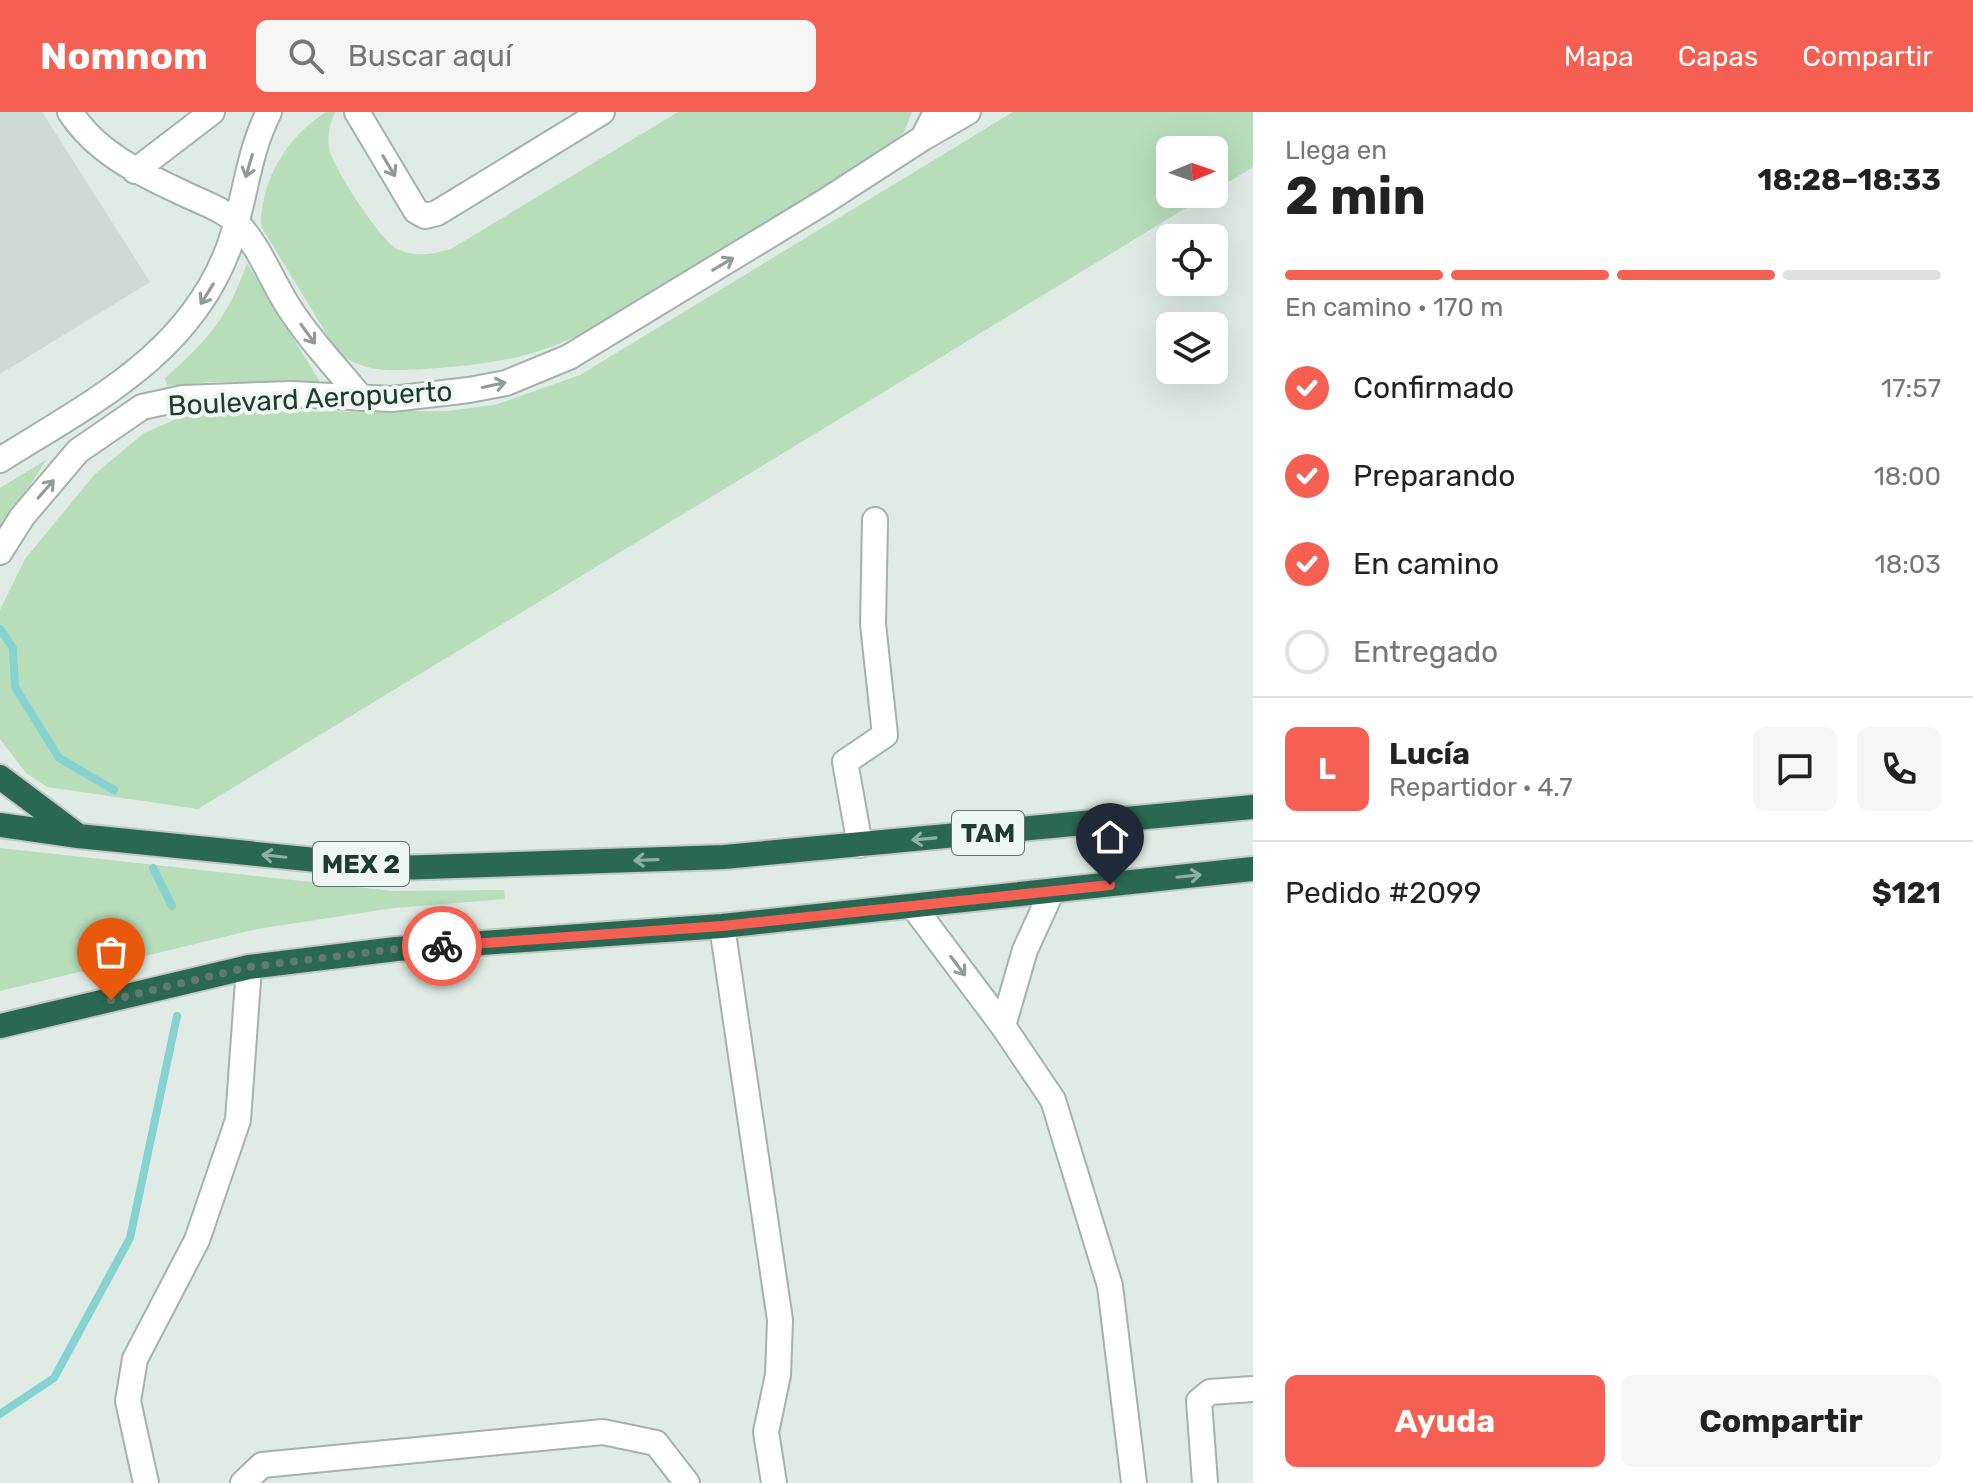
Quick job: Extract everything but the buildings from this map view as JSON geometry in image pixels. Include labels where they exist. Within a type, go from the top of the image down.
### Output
[{"type":"highway","points":[[0,777],[78,836]]},
{"type":"highway","name":"TAM","points":[[724,857],[1253,807]]},
{"type":"highway","name":"MEX 2","points":[[0,825],[78,836],[396,868],[724,857]]},
{"type":"highway","name":"TAM","points":[[722,926],[1253,869]]},
{"type":"highway","points":[[0,1026],[249,967],[396,949],[722,926]]},
{"type":"street","points":[[70,112],[98,145],[135,171],[212,206],[236,222],[260,254],[290,309],[313,342],[361,398]]},
{"type":"street","points":[[135,171],[212,112]]},
{"type":"street","points":[[357,112],[416,211],[425,216],[437,213],[602,112]]},
{"type":"street","points":[[923,138],[936,112]]},
{"type":"street","name":"Boulevard Aeropuerto","points":[[0,552],[22,517],[78,451],[142,407],[199,397],[291,394],[392,399],[506,383],[569,357],[968,112]]},
{"type":"street","name":"Boulevard Aeropuerto","points":[[0,460],[124,382],[191,319],[215,281],[236,222],[252,157],[267,114]]},
{"type":"street","points":[[860,845],[845,762],[885,735],[873,624],[875,520]]},
{"type":"street","points":[[1003,1026],[1025,950],[1052,891]]},
{"type":"street","points":[[913,906],[1003,1026],[1053,1100],[1110,1286],[1134,1483]]},
{"type":"street","points":[[722,926],[780,1320],[778,1375],[766,1432],[774,1483]]},
{"type":"street","points":[[146,1483],[128,1401],[135,1359],[197,1240],[238,1120],[249,967]]},
{"type":"street","points":[[1205,1483],[1199,1401],[1210,1392],[1253,1389]]},
{"type":"street","points":[[243,1483],[262,1465],[603,1432],[656,1443],[687,1483]]},
{"type":"shaded area","points":[[0,112],[42,112],[150,282],[0,374]]},
{"type":"green space","points":[[326,112],[335,112],[328,139],[332,158],[358,203],[397,249],[431,254],[451,249],[678,112],[912,112],[904,132],[884,152],[596,326],[545,349],[494,362],[400,370],[368,367],[338,353],[261,226],[266,192],[279,161],[299,134]]},
{"type":"green space","points":[[1013,112],[1253,112],[1253,167],[1228,182],[1228,136],[1156,136],[1156,208],[1186,208],[198,809],[47,787],[26,773],[0,739],[0,610],[25,559],[95,474],[144,433],[174,420],[206,412],[447,411],[495,405],[580,375]]},
{"type":"green space","points":[[247,263],[320,382],[210,382],[167,386],[165,378],[193,352],[224,314]]},
{"type":"green space","points":[[46,460],[0,533],[0,488]]},
{"type":"green space","points":[[0,848],[392,891],[504,890],[505,899],[394,908],[257,929],[0,991]]},
{"type":"waterway","points":[[0,629],[13,648],[15,687],[59,758],[114,790]]},
{"type":"waterway","points":[[153,868],[172,906]]},
{"type":"waterway","points":[[0,1414],[54,1378],[130,1238],[177,1016]]},
{"type":"way so far","points":[[111,1000],[249,967],[442,946]]},
{"type":"route","points":[[442,946],[722,926],[1110,885]]}]
